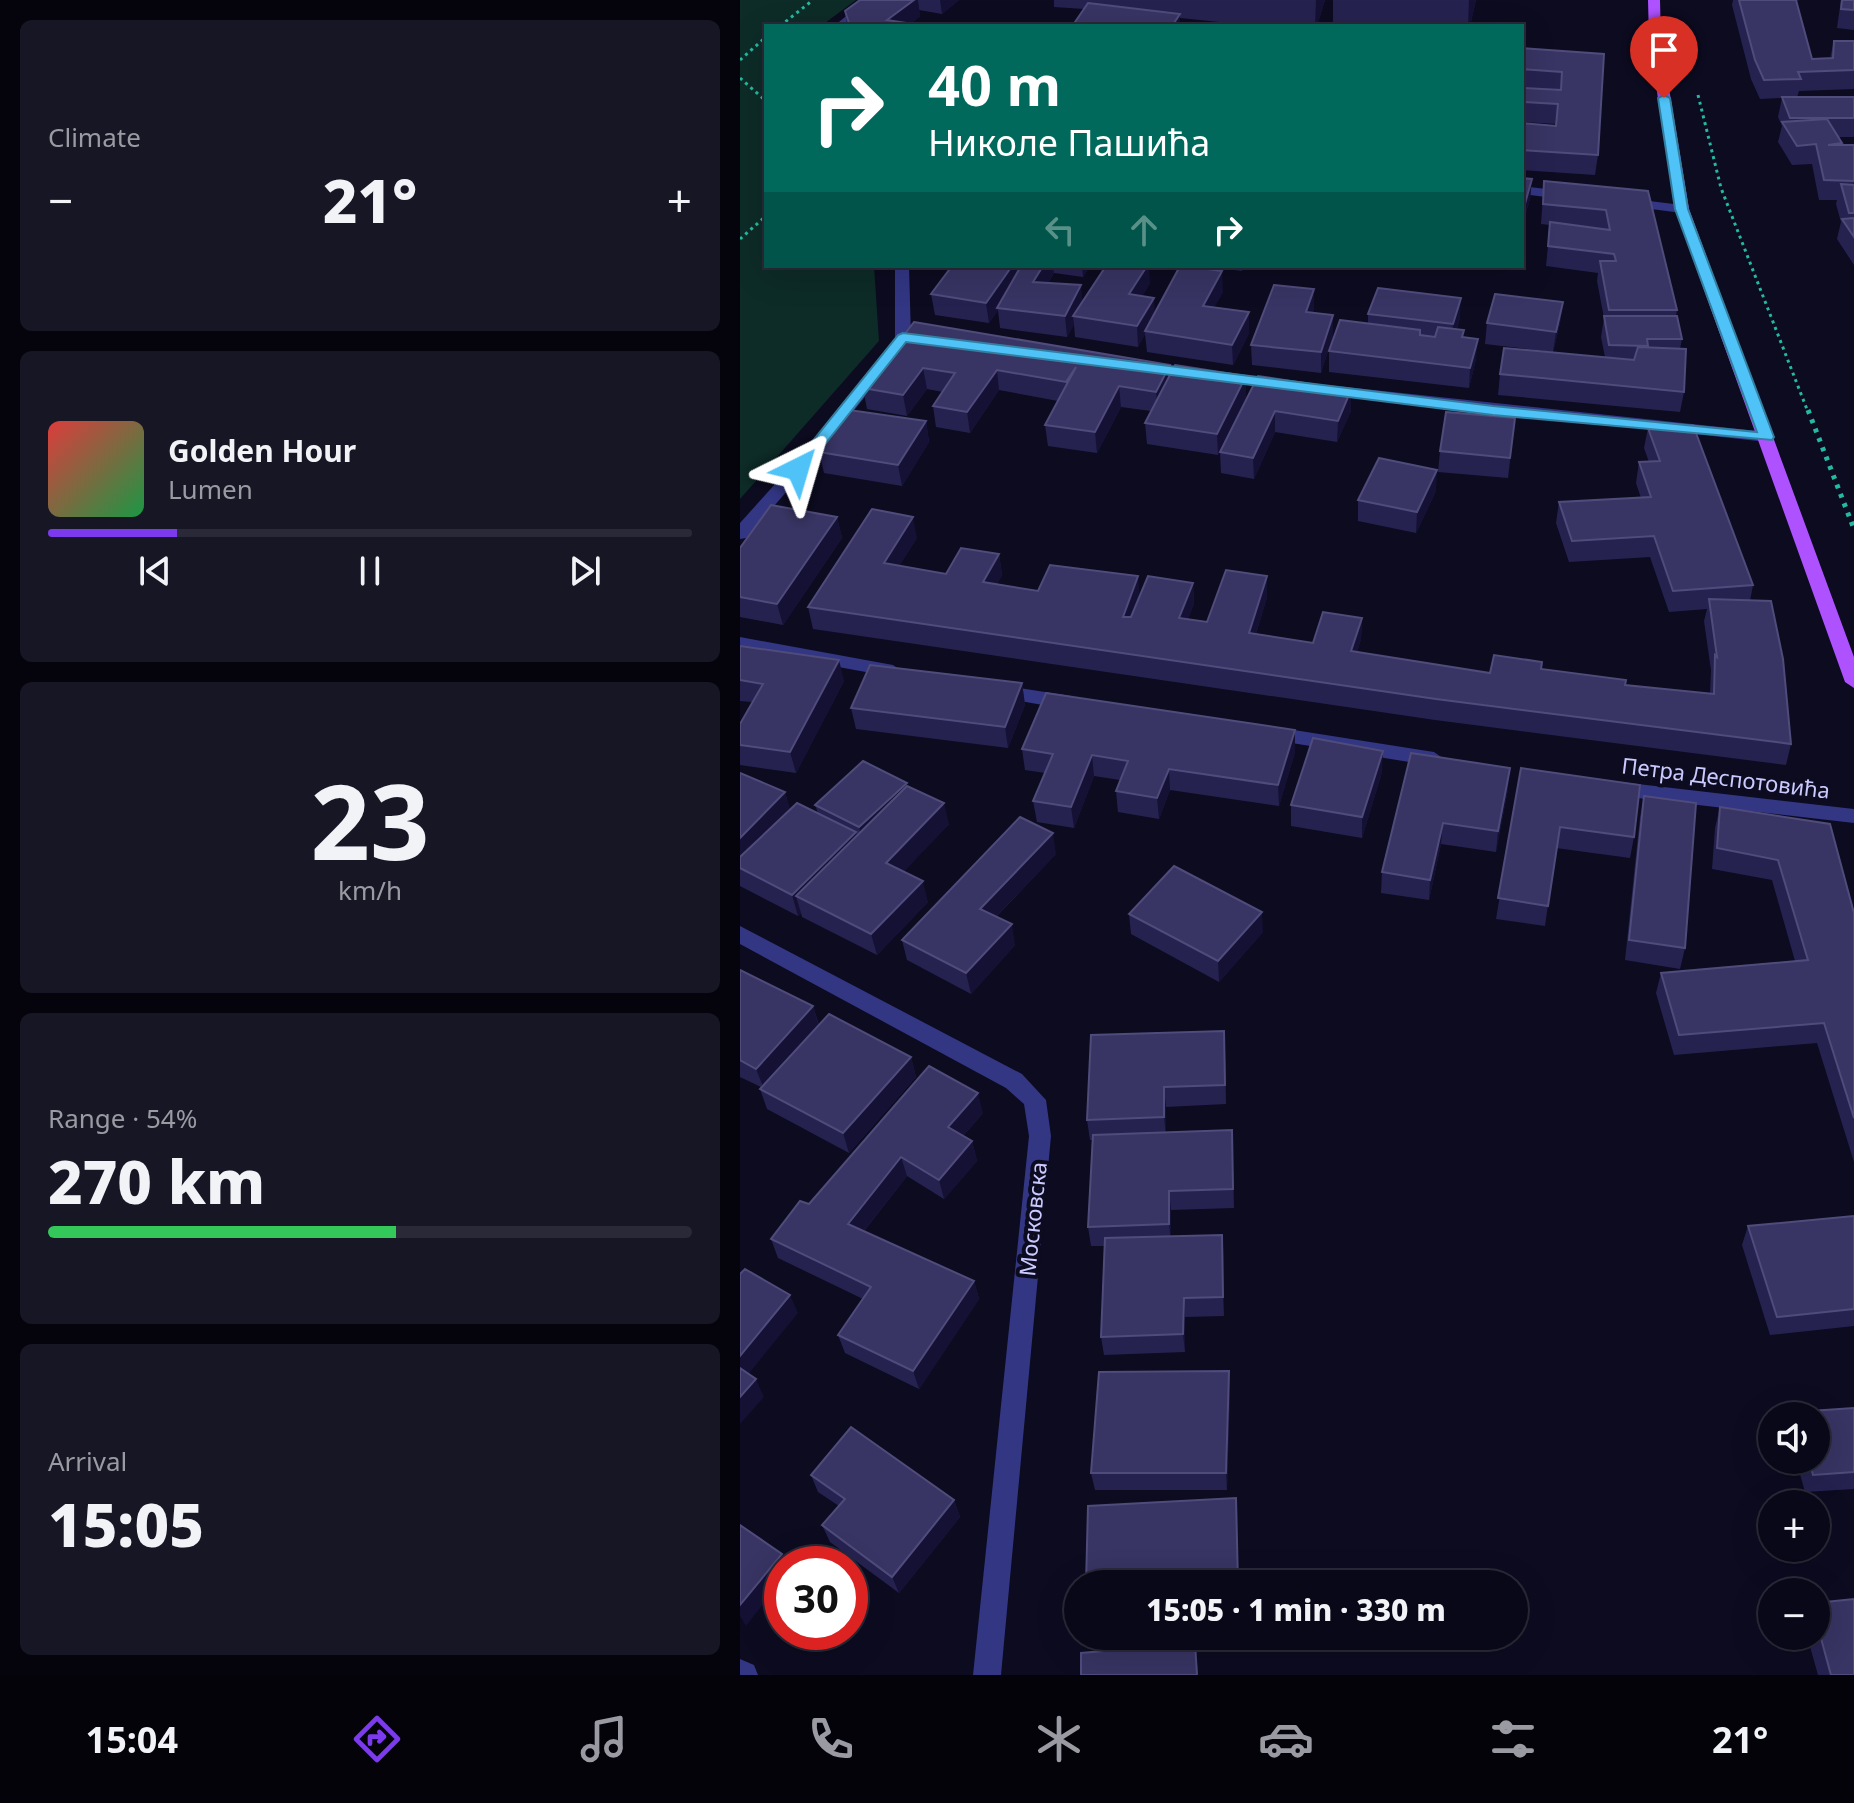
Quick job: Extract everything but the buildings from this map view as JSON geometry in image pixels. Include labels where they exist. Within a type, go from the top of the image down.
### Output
[{"type":"main road","points":[[1654,0],[1655,40],[1682,209],[1854,682]]},
{"type":"street","points":[[843,24],[874,0]]},
{"type":"street","points":[[1524,190],[1580,197]]},
{"type":"street","points":[[1610,200],[1682,209]]},
{"type":"street","points":[[740,534],[910,339],[902,268]]},
{"type":"street","points":[[1307,388],[1767,437]]},
{"type":"street","points":[[740,643],[905,674]]},
{"type":"street","points":[[980,687],[1087,705]]},
{"type":"street","points":[[1242,729],[1455,763]]},
{"type":"street","name":"Петра Деспотовића","points":[[1593,785],[1854,816]]},
{"type":"street","name":"Московска","points":[[740,934],[1014,1081],[1035,1100],[1040,1136],[987,1675]]},
{"type":"path","points":[[783,24],[813,0]]},
{"type":"path","points":[[740,60],[764,39]]},
{"type":"path","points":[[740,78],[764,99]]},
{"type":"path","points":[[1695,85],[1721,188],[1854,529]]},
{"type":"path","points":[[740,239],[764,218]]},
{"type":"green space","points":[[740,0],[856,0],[824,24],[764,24],[764,268],[874,268],[879,341],[740,499]]},
{"type":"route","points":[[798,469],[903,338],[1493,410],[1767,437],[1682,209],[1664,98]]}]
